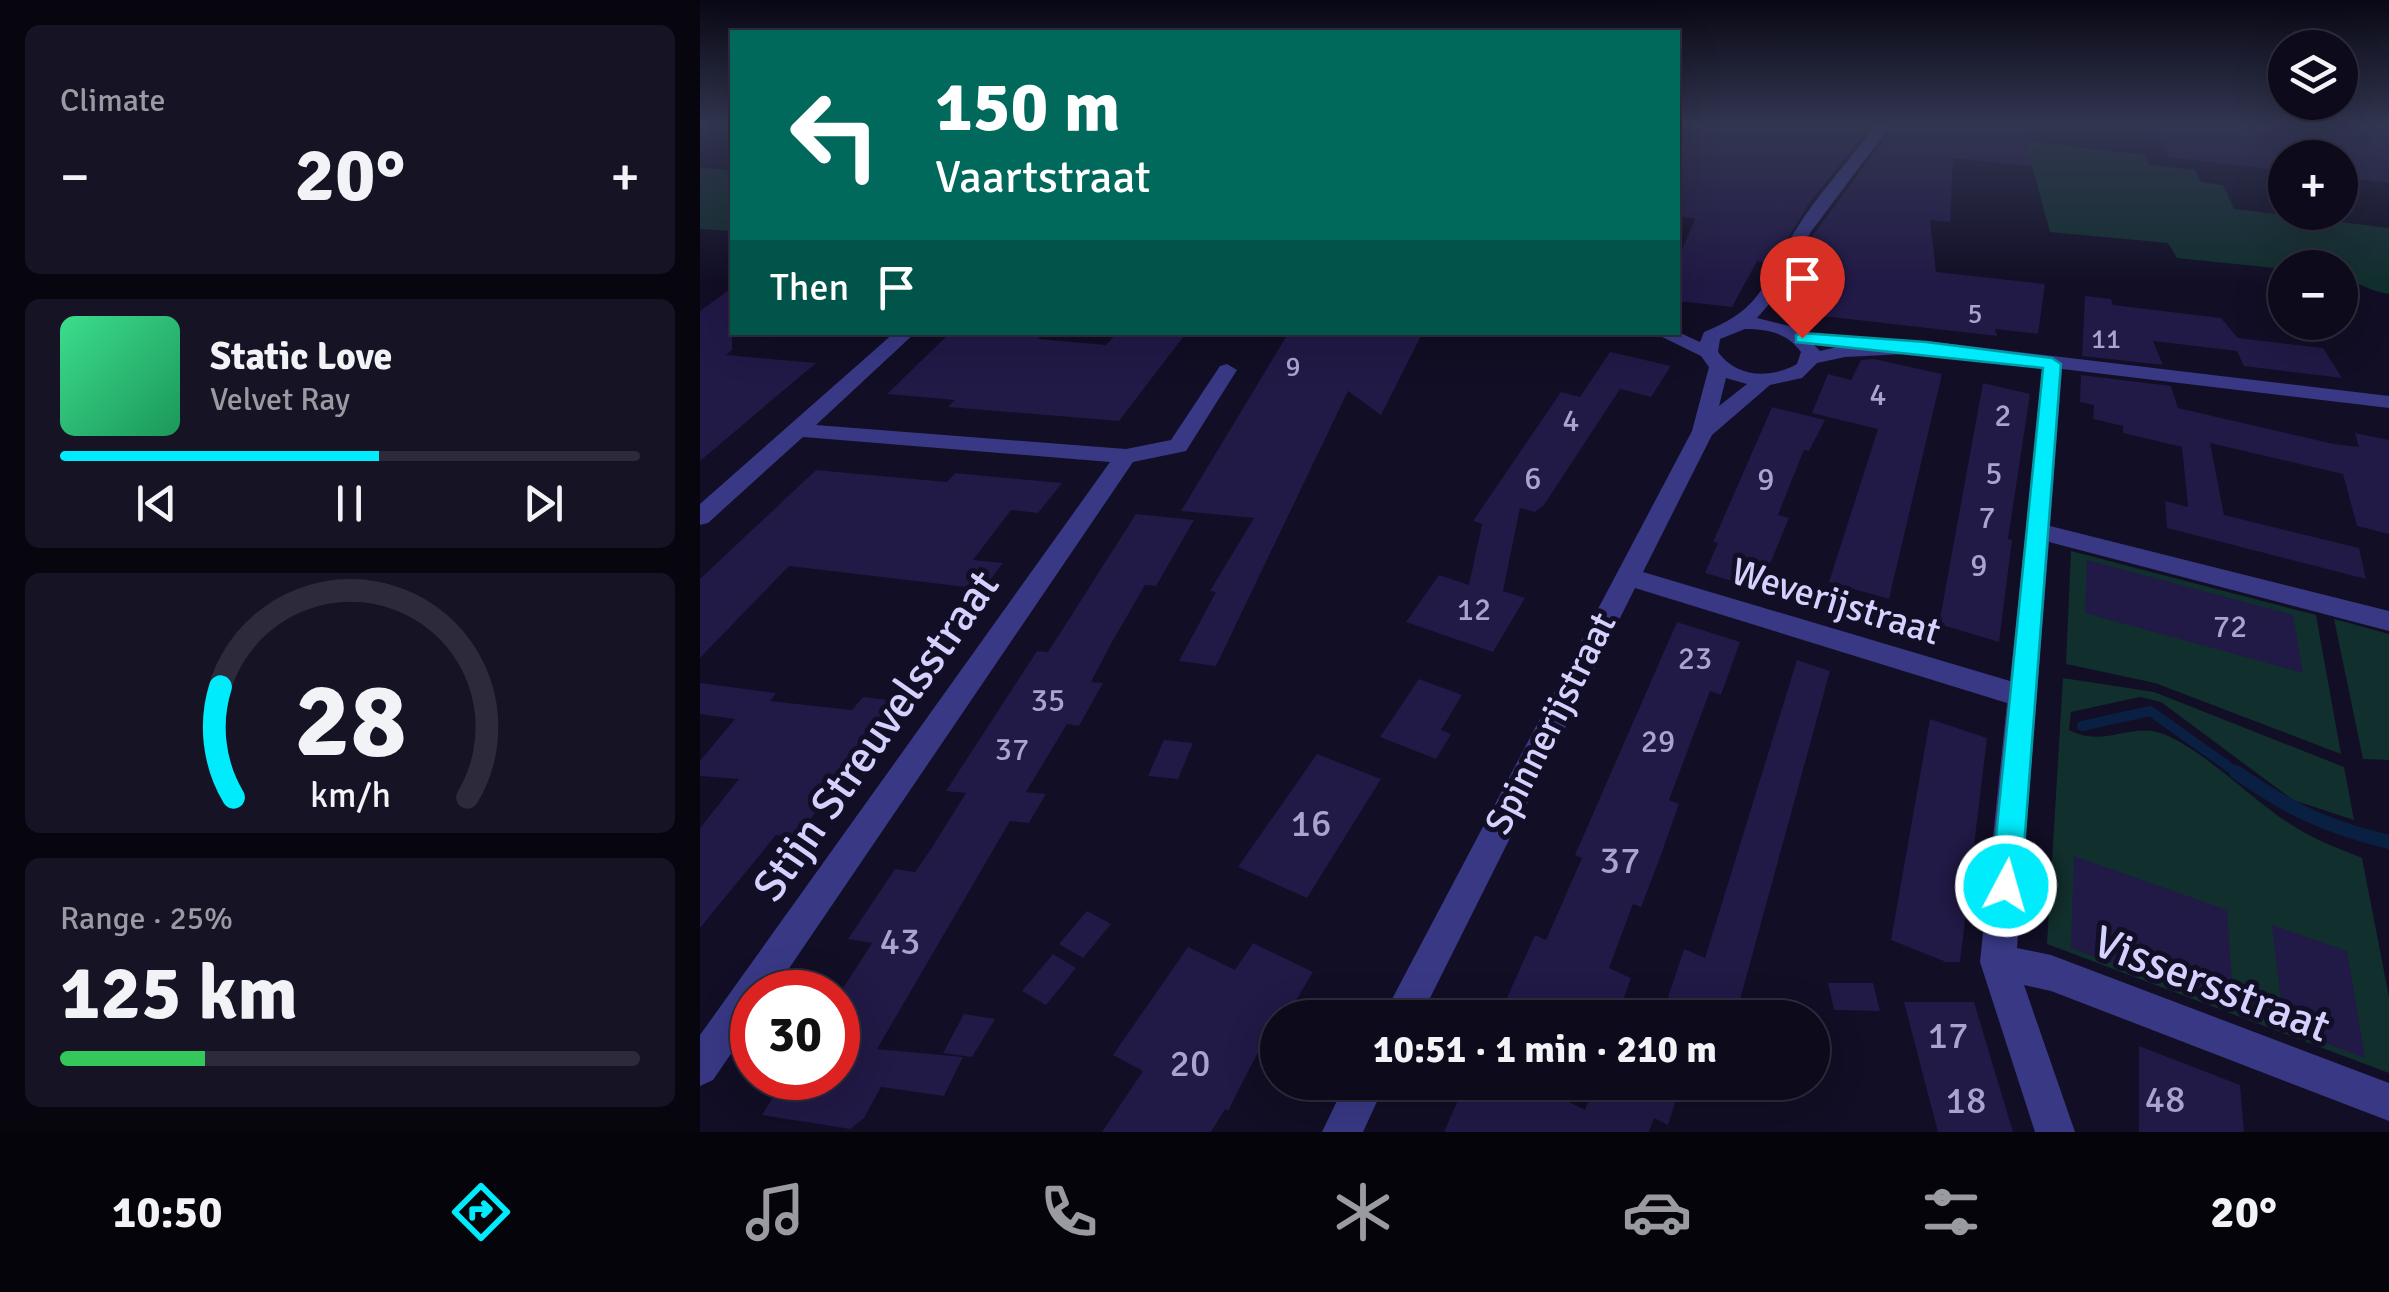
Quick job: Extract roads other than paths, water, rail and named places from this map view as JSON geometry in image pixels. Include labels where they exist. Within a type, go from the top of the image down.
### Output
[{"type":"street","points":[[1744,323],[1774,287],[1802,232],[1843,179]]},
{"type":"street","points":[[1774,287],[1811,358]]},
{"type":"street","points":[[1680,328],[1719,330],[1744,323],[1796,335],[1892,347],[2389,402]]},
{"type":"street","name":"Spinnerijstraat","points":[[1409,1000],[1704,431],[1714,359],[1707,344],[1719,330]]},
{"type":"street","points":[[700,517],[904,335]]},
{"type":"street","points":[[1668,335],[1764,380]]},
{"type":"street","name":"Spinnerijstraat","points":[[1704,431],[1764,380],[1796,374],[1811,358],[1892,347]]},
{"type":"street","points":[[2052,364],[2025,697],[1998,962],[2055,1132]]},
{"type":"street","points":[[800,430],[1126,456],[1178,446],[1227,370]]},
{"type":"street","name":"Stijn Streuvelsstraat","points":[[700,1067],[1126,456]]},
{"type":"street","points":[[2038,532],[2389,621]]},
{"type":"street","name":"Weverijstraat","points":[[1626,576],[2025,697]]},
{"type":"street","name":"Vissersstraat","points":[[1998,962],[2052,973],[2389,1102]]},
{"type":"street","points":[[1342,1132],[1358,1100]]},
{"type":"waterway","points":[[2082,726],[2150,711],[2238,773]]},
{"type":"waterway","points":[[2238,773],[2309,815],[2389,842]]}]
